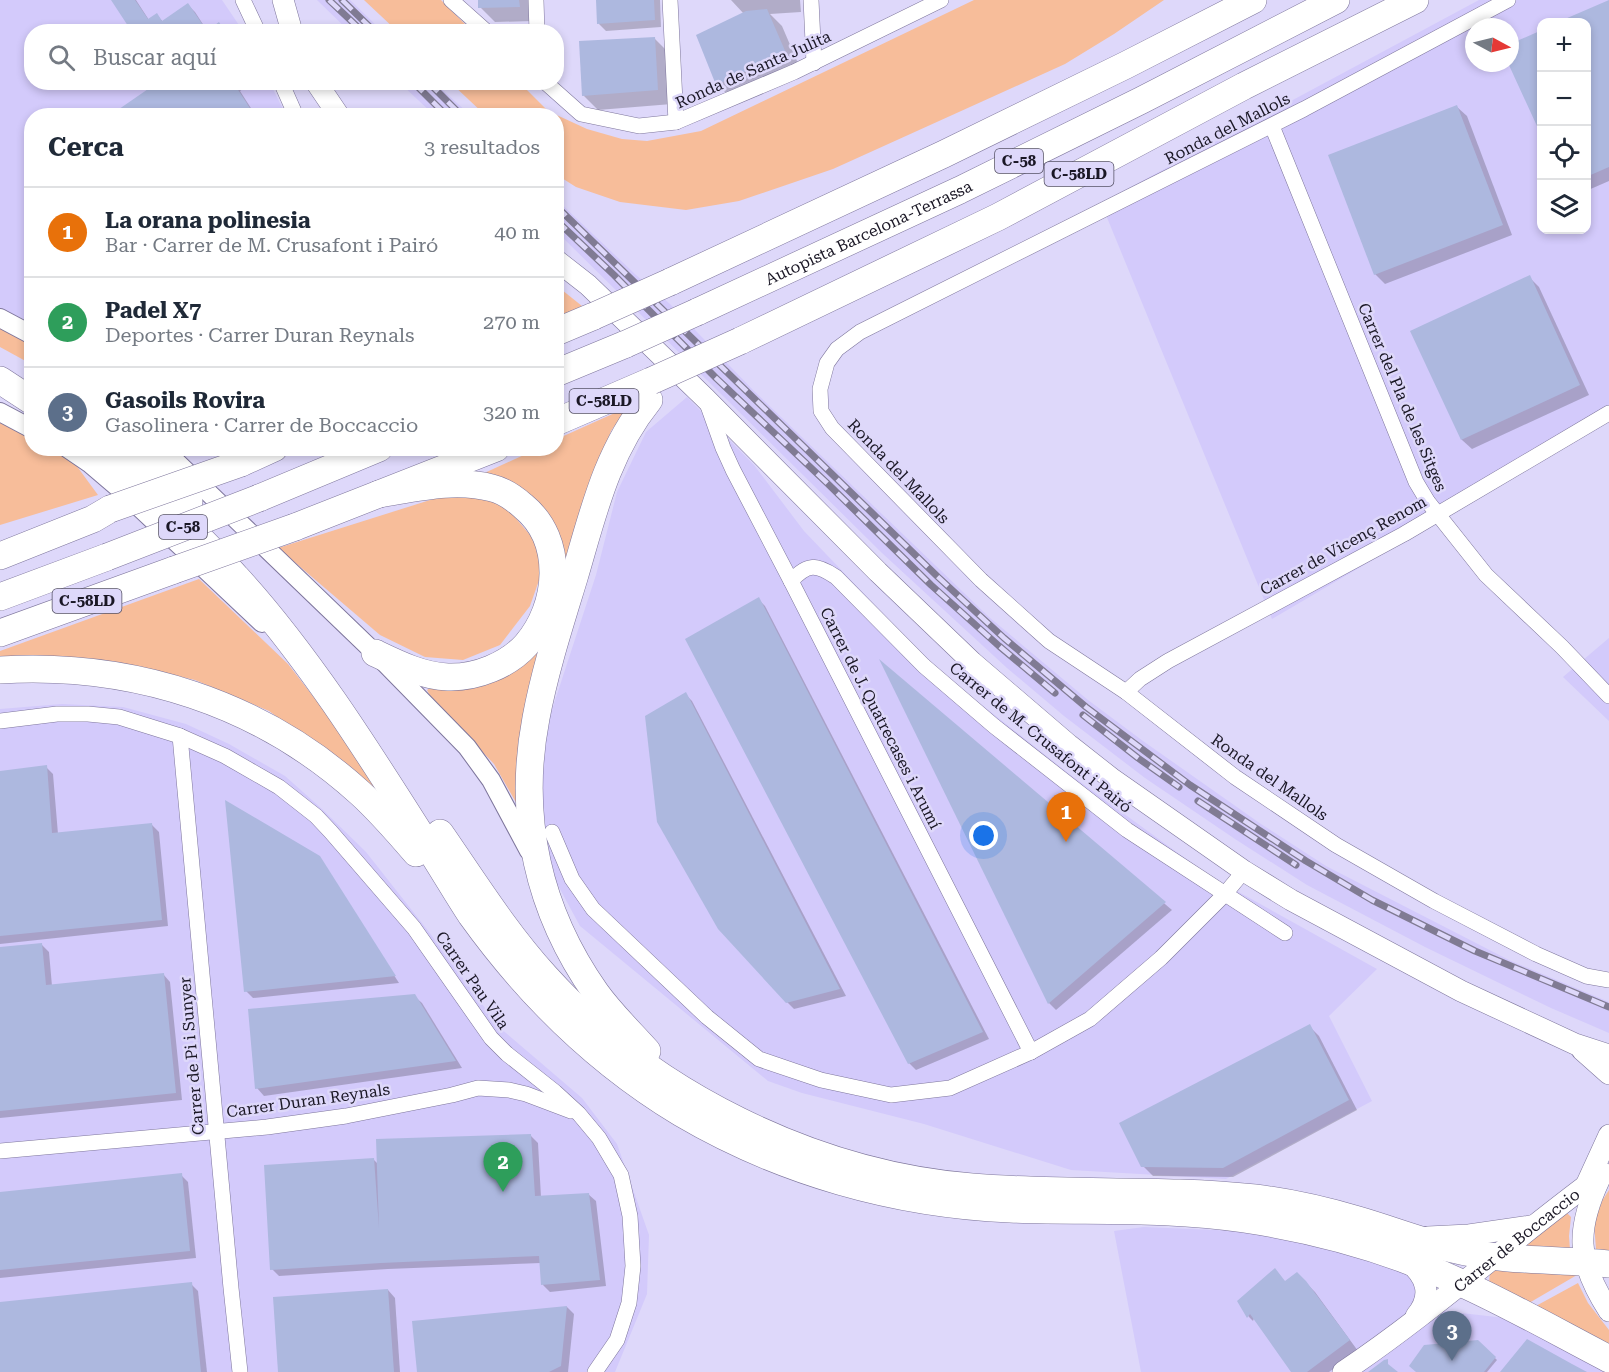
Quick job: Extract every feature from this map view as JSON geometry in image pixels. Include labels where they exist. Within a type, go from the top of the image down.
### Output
[{"type":"highway","name":"C-58","points":[[564,329],[670,282],[944,154],[1252,0]]},
{"type":"highway","name":"Autopista Barcelona-Terrassa","points":[[564,371],[697,312],[960,190],[1152,95],[1336,0]]},
{"type":"highway","name":"C-58LD","points":[[564,419],[663,384],[680,368],[998,217],[1244,86],[1415,0]]},
{"type":"highway","points":[[0,361],[24,374]]},
{"type":"highway","points":[[0,380],[24,396]]},
{"type":"highway","points":[[650,390],[611,460],[594,509],[546,675],[536,717],[529,775],[537,866],[551,912],[587,980],[608,1008],[682,1090]]},
{"type":"highway","points":[[109,456],[180,519],[236,576],[277,624],[363,746],[469,911],[507,961],[544,1003],[579,1037],[618,1069],[705,1126],[797,1167],[851,1185],[932,1202],[1023,1210],[1158,1211],[1240,1218],[1323,1234],[1366,1246],[1452,1249],[1494,1256],[1597,1263]]},
{"type":"highway","points":[[140,456],[199,512],[285,606],[384,744],[431,819],[511,936],[546,977],[583,1015],[616,1044],[682,1090],[776,1137],[840,1161],[888,1174],[969,1187],[1042,1191],[1186,1193],[1261,1199],[1330,1212],[1410,1249],[1462,1283],[1609,1359]]},
{"type":"highway","name":"C-58","points":[[0,556],[95,513],[256,456]]},
{"type":"highway","name":"C-58","points":[[0,597],[259,498],[361,456]]},
{"type":"highway","name":"C-58LD","points":[[0,633],[296,527],[476,456]]},
{"type":"highway","points":[[375,653],[434,676],[450,677],[486,671],[504,662],[517,654],[542,620],[552,591],[554,562],[545,531],[530,511],[508,495],[495,489],[456,484],[379,494]]},
{"type":"highway","points":[[0,536],[95,513]]},
{"type":"highway","points":[[0,670],[60,669],[139,679],[187,692],[265,725],[314,756],[359,792],[469,911]]},
{"type":"main road","points":[[283,0],[290,24]]},
{"type":"main road","points":[[321,90],[334,108]]},
{"type":"main road","points":[[564,267],[588,285],[705,398],[878,572],[972,662],[1069,746],[1154,809],[1244,871],[1291,900],[1461,991],[1575,1044],[1609,1069]]},
{"type":"main road","points":[[1586,1185],[1609,1135]]},
{"type":"main road","points":[[1606,1170],[1591,1198],[1582,1239],[1597,1263],[1594,1285],[1609,1311]]},
{"type":"main road","name":"Carrer de Boccaccio","points":[[1343,1372],[1410,1323],[1606,1170]]},
{"type":"main road","points":[[1410,1323],[1424,1305],[1426,1293],[1422,1277],[1414,1266],[1410,1249],[1469,1235],[1532,1226]]},
{"type":"street","points":[[243,0],[254,24]]},
{"type":"street","points":[[451,0],[478,24]]},
{"type":"street","points":[[536,0],[537,24]]},
{"type":"street","points":[[670,0],[676,123]]},
{"type":"street","points":[[811,0],[814,63]]},
{"type":"street","name":"Ronda de Santa Julita","points":[[554,90],[580,114],[639,126],[676,123],[814,63],[940,0]]},
{"type":"street","name":"Ronda del Mallols","points":[[1508,0],[1272,126],[860,332],[837,349],[827,363],[820,389],[821,411],[832,428],[981,580],[1049,641],[1126,692],[1235,777],[1336,845],[1434,901],[1536,954],[1586,976],[1609,980]]},
{"type":"street","points":[[285,90],[292,108]]},
{"type":"street","name":"Carrer del Pla de les Sitges","points":[[1272,126],[1416,482],[1428,502],[1486,576],[1562,647],[1609,696]]},
{"type":"street","points":[[0,318],[24,331]]},
{"type":"street","name":"Carrer de J. Quatrecases i Arumí","points":[[705,398],[728,459],[1031,1052]]},
{"type":"street","points":[[0,412],[24,425]]},
{"type":"street","name":"Carrer de Vicenç Renom","points":[[1126,692],[1140,679],[1168,661],[1404,534],[1609,413]]},
{"type":"street","points":[[79,456],[123,492],[309,667]]},
{"type":"street","points":[[170,456],[375,653],[467,747],[491,780],[537,866]]},
{"type":"street","name":"Carrer de M. Crusafont i Pairó","points":[[791,581],[799,572],[811,566],[824,569],[836,577],[924,666],[994,726],[1127,830],[1285,933]]},
{"type":"street","name":"Carrer Pau Vila","points":[[0,721],[57,714],[119,717],[180,736],[225,756],[279,787],[316,816],[414,928],[490,1038],[579,1114],[599,1138],[621,1175],[630,1215],[633,1266],[629,1303],[617,1340],[595,1372]]},
{"type":"street","name":"Carrer de Pi i Sunyer","points":[[180,736],[240,1372]]},
{"type":"street","points":[[552,832],[572,879],[593,909],[707,1017],[759,1059],[821,1080],[891,1095],[950,1088],[1031,1052],[1090,1019],[1161,958],[1224,895],[1244,871]]},
{"type":"street","name":"Carrer Duran Reynals","points":[[0,1151],[267,1127],[346,1116],[478,1088],[496,1088],[526,1094],[579,1114]]},
{"type":"shaded area","points":[[0,0],[222,0],[238,24],[24,24],[24,90],[274,90],[282,108],[24,108],[24,320],[0,310]]},
{"type":"shaded area","points":[[317,0],[350,0],[375,24],[342,24]]},
{"type":"shaded area","points":[[364,0],[441,0],[465,24],[390,24]]},
{"type":"shaded area","points":[[974,0],[1164,0],[1065,64],[833,169],[739,201],[686,210],[620,202],[576,187],[564,179],[564,118],[587,129],[622,139],[647,141],[701,131]]},
{"type":"shaded area","points":[[1479,0],[1609,0],[1609,421],[1272,619],[1101,203]]},
{"type":"shaded area","points":[[407,90],[443,90],[462,108],[427,108]]},
{"type":"shaded area","points":[[458,90],[527,90],[545,108],[478,108]]},
{"type":"shaded area","points":[[564,207],[670,304],[753,390],[989,617],[1088,700],[1261,824],[1326,866],[1509,960],[1609,1002],[1609,1033],[1551,1008],[1425,947],[1307,885],[1235,839],[1145,778],[1064,716],[1007,668],[882,553],[564,239]]},
{"type":"shaded area","points":[[564,292],[582,306],[564,315]]},
{"type":"shaded area","points":[[0,327],[24,340],[24,360],[0,347]]},
{"type":"shaded area","points":[[687,397],[754,465],[804,531],[934,667],[1068,773],[1208,875],[1377,969],[1329,1016],[1372,1101],[1226,1179],[1071,1170],[924,1124],[802,1093],[768,1081],[580,926],[548,867],[539,794],[548,722],[596,575],[617,492],[646,432]]},
{"type":"shaded area","points":[[628,407],[611,431],[576,529],[565,576],[554,535],[480,475],[522,456],[564,456],[564,436]]},
{"type":"shaded area","points":[[0,421],[24,433],[24,456],[62,456],[76,465],[98,495],[0,525]]},
{"type":"shaded area","points":[[484,494],[508,509],[536,542],[543,569],[530,606],[500,645],[463,660],[425,657],[380,635],[278,548],[446,495]]},
{"type":"shaded area","points":[[199,579],[288,664],[337,727],[376,790],[269,711],[195,680],[111,661],[34,657],[0,659],[0,651]]},
{"type":"shaded area","points":[[1609,638],[1609,721],[1563,677]]},
{"type":"shaded area","points":[[544,645],[518,806],[494,764],[431,698],[427,690],[434,685]]},
{"type":"shaded area","points":[[62,704],[123,707],[186,724],[229,744],[285,776],[366,852],[499,1027],[582,1098],[617,1144],[649,1235],[647,1294],[615,1372],[0,1372],[0,709]]},
{"type":"shaded area","points":[[1609,1190],[1609,1252],[1596,1249],[1594,1223],[1602,1201]]},
{"type":"shaded area","points":[[1567,1213],[1571,1217],[1570,1250],[1521,1247]]},
{"type":"shaded area","points":[[1144,1227],[1238,1231],[1320,1245],[1425,1276],[1426,1309],[1514,1319],[1609,1372],[1141,1372],[1114,1231]]},
{"type":"shaded area","points":[[1492,1267],[1577,1275],[1529,1303],[1489,1282]]},
{"type":"shaded area","points":[[1578,1283],[1588,1303],[1609,1330],[1609,1346],[1534,1307]]},
{"type":"building","points":[[111,0],[135,0],[148,19],[157,13],[162,21],[188,3],[202,24],[127,24]]},
{"type":"building","points":[[478,0],[519,0],[520,7],[478,8]]},
{"type":"building","points":[[596,0],[654,0],[655,20],[597,24]]},
{"type":"building","points":[[1609,0],[1609,167],[1591,175],[1591,18],[1567,18]]},
{"type":"building","points":[[767,9],[786,53],[716,85],[696,35],[746,11]]},
{"type":"building","points":[[1537,32],[1537,126],[1512,72],[1519,72],[1519,40]]},
{"type":"building","points":[[655,37],[658,90],[582,96],[579,41]]},
{"type":"building","points":[[147,90],[238,90],[250,108],[121,108]]},
{"type":"building","points":[[1457,105],[1503,225],[1374,275],[1328,155]]},
{"type":"building","points":[[1530,275],[1580,385],[1461,440],[1410,331]]},
{"type":"building","points":[[759,597],[983,1032],[908,1064],[685,639]]},
{"type":"building","points":[[879,659],[1166,902],[1048,1004]]},
{"type":"building","points":[[686,692],[840,989],[786,1003],[718,929],[657,822],[645,716]]},
{"type":"building","points":[[47,765],[52,833],[152,823],[162,920],[0,936],[0,771]]},
{"type":"building","points":[[225,800],[320,856],[396,976],[244,992]]},
{"type":"building","points":[[42,943],[46,985],[164,973],[176,1093],[0,1111],[0,947]]},
{"type":"building","points":[[415,994],[456,1061],[255,1089],[248,1009]]},
{"type":"building","points":[[1310,1024],[1349,1100],[1223,1168],[1141,1167],[1119,1123]]},
{"type":"building","points":[[531,1134],[535,1196],[589,1193],[600,1280],[541,1285],[539,1256],[270,1270],[264,1165],[374,1158],[379,1228],[376,1139]]},
{"type":"building","points":[[182,1173],[190,1251],[0,1270],[0,1192]]},
{"type":"building","points":[[1275,1268],[1285,1281],[1297,1272],[1350,1340],[1307,1372],[1291,1372],[1250,1314],[1247,1318],[1237,1301]]},
{"type":"building","points":[[192,1282],[201,1372],[0,1372],[0,1302]]},
{"type":"building","points":[[388,1289],[394,1372],[278,1372],[273,1297]]},
{"type":"building","points":[[567,1306],[561,1366],[549,1372],[417,1372],[412,1321]]},
{"type":"building","points":[[1527,1339],[1572,1364],[1587,1372],[1500,1372]]},
{"type":"building","points":[[1478,1340],[1496,1357],[1484,1372],[1416,1372],[1409,1366],[1424,1345]]},
{"type":"building","points":[[1388,1359],[1388,1364],[1398,1372],[1368,1372],[1384,1360]]},
{"type":"railway","points":[[329,0],[354,24]]},
{"type":"railway","points":[[342,0],[367,24]]},
{"type":"railway","points":[[421,90],[439,108]]},
{"type":"railway","points":[[436,90],[454,108]]},
{"type":"railway","points":[[564,214],[938,577],[1004,638],[1086,707],[1190,785],[1306,861],[1372,900],[1475,951],[1609,1007]]},
{"type":"railway","points":[[564,228],[931,585],[1055,693]]},
{"type":"railway","points":[[1083,715],[1179,787]]},
{"type":"railway","points":[[1198,801],[1296,865]]},
{"type":"place","name":"La orana polinesia","points":[[1066,842]]},
{"type":"place","name":"Padel X7","points":[[503,1192]]},
{"type":"place","name":"Gasoils Rovira","points":[[1452,1361]]}]
